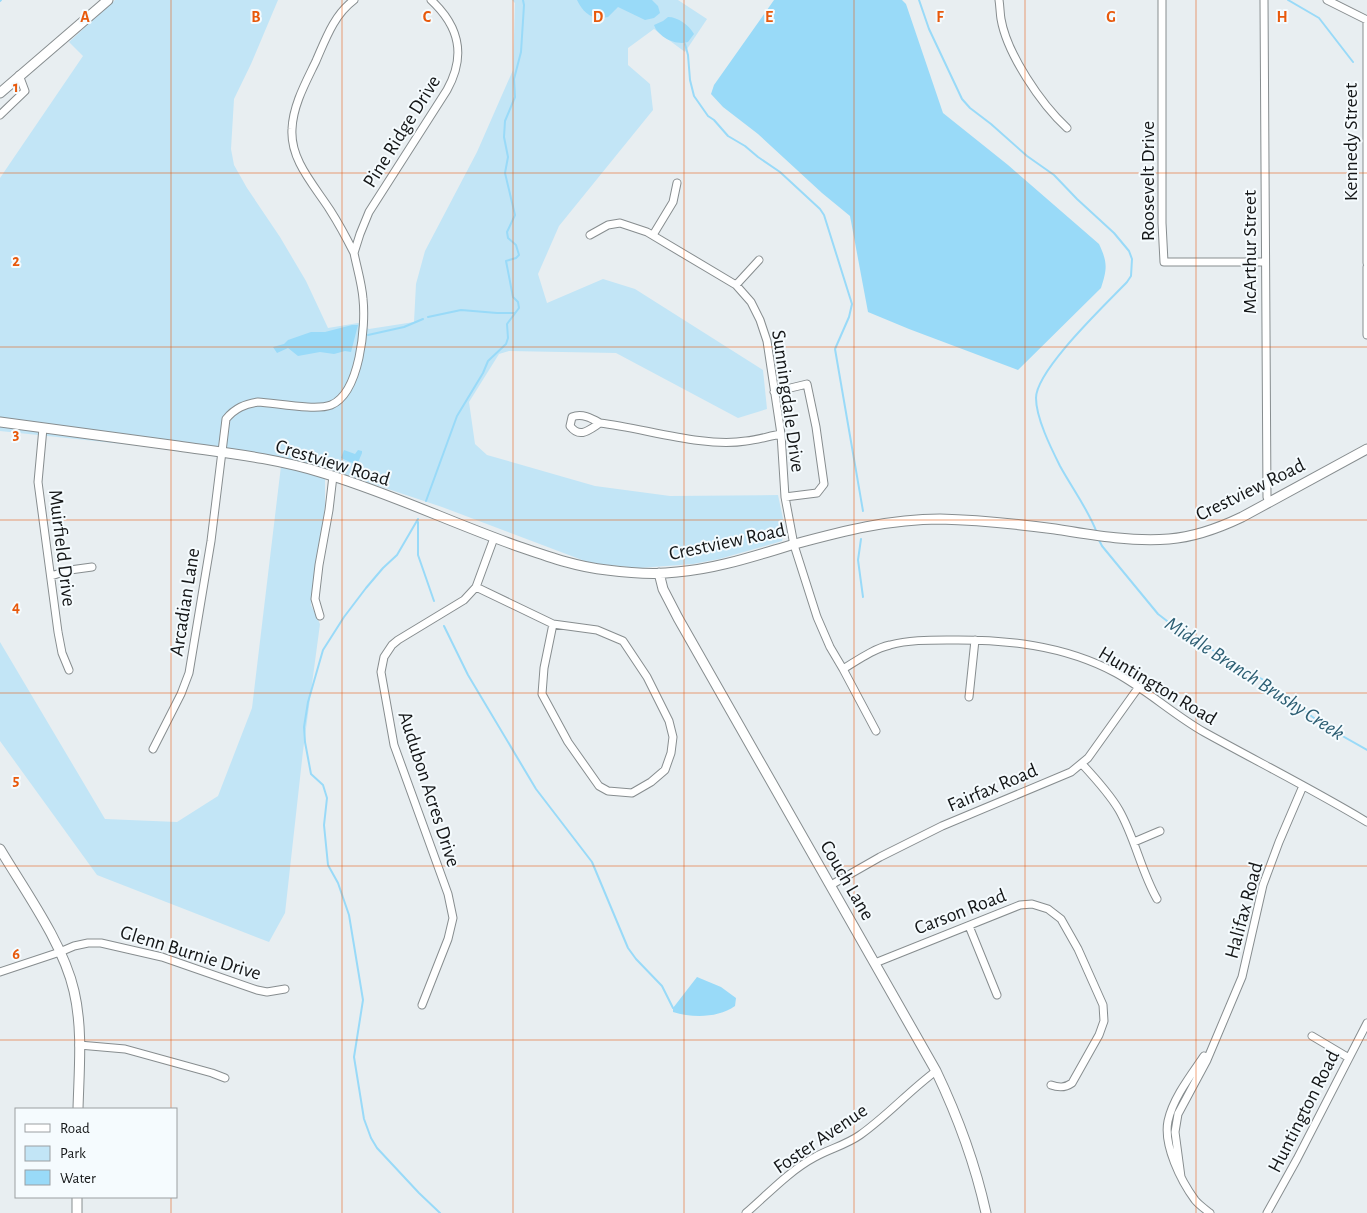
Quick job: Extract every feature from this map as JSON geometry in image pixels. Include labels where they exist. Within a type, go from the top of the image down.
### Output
[{"type":"street","points":[[0,93],[108,0]]},
{"type":"street","name":"Pine Ridge Drive","points":[[221,452],[226,418],[240,406],[258,402],[326,406],[337,402],[353,378],[358,360],[364,320],[363,298],[354,253],[338,222],[300,164],[293,142],[292,129],[300,96],[332,26],[344,9],[354,0]]},
{"type":"street","name":"Pine Ridge Drive","points":[[354,253],[369,212],[447,90],[456,72],[459,58],[457,41],[444,14],[431,0]]},
{"type":"street","points":[[1000,0],[1001,20],[1011,48],[1040,98],[1054,116],[1067,128]]},
{"type":"street","name":"Roosevelt Drive","points":[[1162,0],[1162,223],[1164,262],[1265,262]]},
{"type":"street","name":"McArthur Street","points":[[1264,0],[1266,471],[1267,497],[1269,502]]},
{"type":"street","points":[[1327,0],[1367,20]]},
{"type":"street","name":"Kennedy Street","points":[[1367,20],[1367,263]]},
{"type":"street","points":[[0,116],[25,91],[19,75]]},
{"type":"street","points":[[653,235],[673,202],[677,183]]},
{"type":"street","name":"Sunningdale Drive","points":[[590,235],[608,225],[620,223],[632,226],[653,235],[736,285],[751,302],[767,341],[781,434],[785,497],[794,545]]},
{"type":"street","points":[[736,285],[759,260]]},
{"type":"street","points":[[1367,267],[1367,335]]},
{"type":"street","points":[[774,392],[807,384],[816,426],[824,484],[817,493],[785,497]]},
{"type":"street","name":"Crestview Road","points":[[0,422],[277,461],[333,476],[494,538],[560,561],[605,570],[659,573],[697,570],[876,524],[919,520],[979,521],[1144,540],[1171,539],[1194,535],[1221,527],[1367,449]]},
{"type":"street","points":[[600,422],[688,438],[716,441],[745,442],[781,434]]},
{"type":"street","name":"Muirfield Drive","points":[[43,428],[38,482],[58,632],[62,653],[69,670]]},
{"type":"street","name":"Arcadian Lane","points":[[154,749],[181,694],[189,672],[211,542],[221,452]]},
{"type":"street","points":[[320,616],[315,600],[333,476]]},
{"type":"street","name":"Audubon Acres Drive","points":[[422,1005],[448,939],[453,918],[448,894],[394,744],[381,672],[384,657],[398,640],[464,600],[476,587],[494,538]]},
{"type":"street","points":[[794,545],[817,617],[830,647],[876,731]]},
{"type":"street","points":[[52,576],[70,570],[92,568]]},
{"type":"street","name":"Couch Lane","points":[[659,573],[663,589],[678,618],[936,1071],[964,1135],[986,1213]]},
{"type":"street","points":[[476,587],[553,624],[598,630],[623,641],[647,677],[669,721],[673,737],[666,770],[651,782],[632,793],[608,791],[599,786],[568,742],[542,694],[544,668],[553,624]]},
{"type":"street","name":"Huntington Road","points":[[843,669],[878,648],[920,640],[975,640],[1026,644],[1060,651],[1082,658],[1108,670],[1194,726],[1367,822]]},
{"type":"street","points":[[970,697],[975,640]]},
{"type":"street","name":"Fairfax Road","points":[[831,885],[915,839],[1071,772],[1082,764],[1102,740],[1122,708],[1138,688]]},
{"type":"street","points":[[1082,764],[1102,785],[1119,810],[1157,899]]},
{"type":"street","name":"Halifax Road","points":[[1210,1213],[1196,1202],[1174,1165],[1169,1142],[1168,1121],[1181,1091],[1213,1042],[1242,977],[1263,886],[1303,786]]},
{"type":"street","points":[[1134,842],[1160,831]]},
{"type":"street","points":[[0,849],[60,952],[74,990],[78,1017],[79,1045],[78,1108]]},
{"type":"street","name":"Carson Road","points":[[875,963],[1020,905],[1032,904],[1048,909],[1061,919],[1078,949],[1104,1005],[1104,1021],[1099,1036],[1072,1083],[1067,1087],[1059,1088],[1051,1085]]},
{"type":"street","points":[[969,926],[997,995]]},
{"type":"street","name":"Glenn Burnie Drive","points":[[0,972],[74,946],[88,943],[115,945],[162,957],[257,990],[267,992],[285,989]]},
{"type":"street","name":"Huntington Road","points":[[1267,1213],[1367,1023]]},
{"type":"street","points":[[1312,1036],[1349,1058]]},
{"type":"street","points":[[79,1045],[125,1049],[225,1078]]},
{"type":"street","name":"Foster Avenue","points":[[746,1213],[801,1166],[815,1157],[860,1136],[916,1086],[936,1071]]},
{"type":"street","points":[[77,1198],[77,1213]]},
{"type":"green space","points":[[115,0],[278,0],[234,99],[231,149],[234,165],[306,281],[328,328],[358,323],[369,329],[414,322],[416,284],[425,251],[477,152],[513,70],[515,3],[512,0],[678,0],[707,19],[685,52],[654,29],[628,48],[628,65],[650,84],[653,110],[559,226],[538,274],[547,303],[603,279],[635,289],[763,370],[767,409],[738,418],[616,353],[509,351],[499,354],[469,402],[475,444],[487,455],[595,486],[670,496],[778,495],[785,528],[782,541],[719,559],[693,564],[639,568],[590,563],[442,507],[328,469],[325,477],[325,506],[311,605],[320,624],[303,751],[285,913],[269,942],[97,875],[0,741],[0,642],[105,819],[177,822],[218,796],[252,708],[281,466],[152,447],[0,431],[0,178],[83,56],[69,42]]},
{"type":"water","points":[[577,0],[652,0],[658,6],[660,13],[654,18],[645,20],[618,7],[608,17],[598,18],[585,12]]},
{"type":"water","points":[[774,0],[902,0],[906,4],[943,113],[1008,165],[1099,244],[1106,266],[1101,288],[1018,370],[868,312],[850,216],[758,134],[723,107],[711,94],[714,85]]},
{"type":"water","points":[[668,17],[679,20],[692,31],[694,34],[688,42],[673,42],[659,33],[654,25]]},
{"type":"water","points":[[358,325],[351,352],[345,351],[334,354],[320,352],[298,356],[288,348],[277,353],[273,347],[311,332],[325,332]]},
{"type":"water","points":[[344,450],[355,454],[358,450],[362,451],[357,465],[341,458]]},
{"type":"water","points":[[697,977],[721,987],[736,998],[735,1006],[721,1013],[705,1016],[673,1012],[673,1008]]},
{"type":"waterway","points":[[426,501],[457,416],[483,373],[488,361],[506,344],[508,338],[507,324],[519,308],[518,302],[513,297],[506,261],[519,255],[516,245],[508,238],[507,232],[515,215],[505,173],[508,157],[504,137],[505,121],[515,97],[514,79],[521,52],[523,0]]},
{"type":"waterway","name":"Middle Branch Brushy Creek","points":[[919,0],[929,29],[962,99],[1027,156],[1054,175],[1114,233],[1129,251],[1132,259],[1131,276],[1127,282],[1059,355],[1047,371],[1039,386],[1036,398],[1038,415],[1048,442],[1097,533]]},
{"type":"waterway","points":[[1288,0],[1319,18],[1353,62]]},
{"type":"waterway","points":[[685,44],[694,96],[708,116],[728,136],[780,172],[824,215],[852,304],[849,317],[835,349],[863,511]]},
{"type":"waterway","points":[[428,317],[461,310],[514,313]]},
{"type":"waterway","points":[[368,335],[404,327],[423,319]]},
{"type":"waterway","points":[[418,519],[397,555],[366,588],[344,617],[323,650],[308,702],[304,727],[311,774],[323,785],[327,798],[324,825],[328,865],[338,883],[349,915],[363,1000],[354,1057],[364,1119],[377,1148],[440,1213]]},
{"type":"waterway","points":[[418,522],[418,555],[434,601]]},
{"type":"waterway","points":[[861,539],[858,560],[863,597]]},
{"type":"waterway","name":"Middle Branch Brushy Creek","points":[[1099,540],[1158,614],[1180,631],[1267,682],[1323,725],[1367,750]]},
{"type":"waterway","points":[[444,626],[468,675],[536,789],[592,862],[628,948],[662,986],[673,1008]]}]
